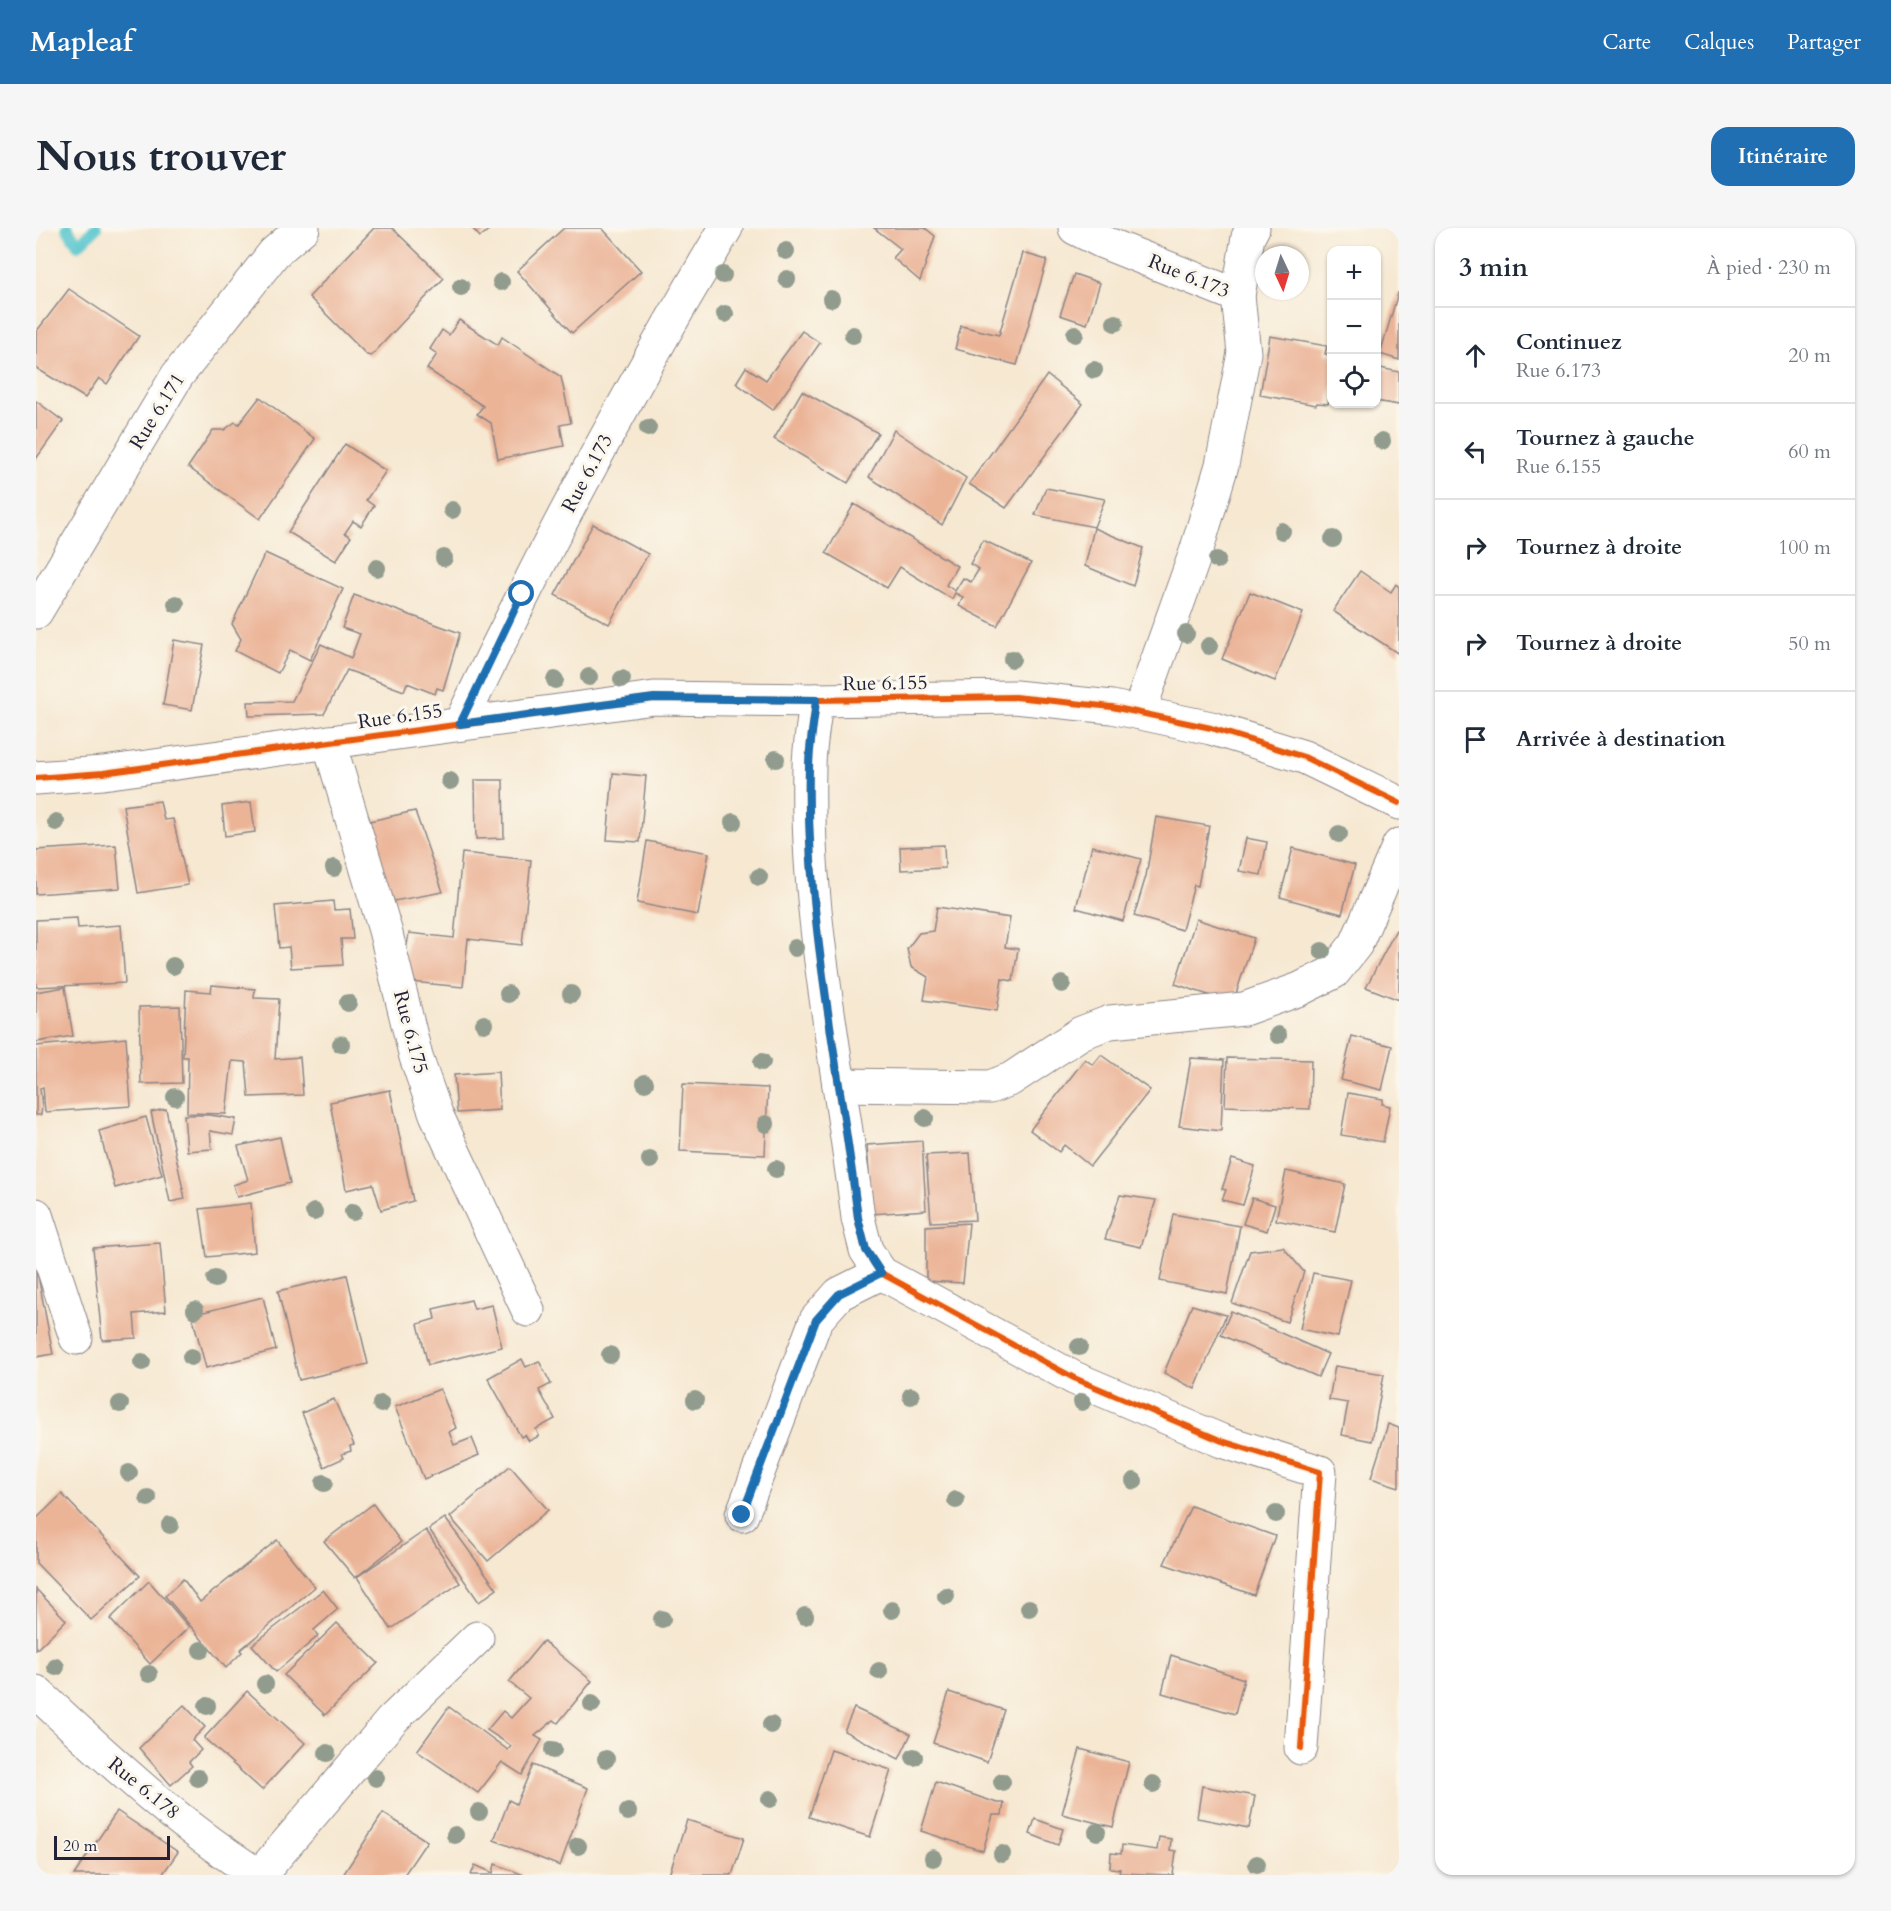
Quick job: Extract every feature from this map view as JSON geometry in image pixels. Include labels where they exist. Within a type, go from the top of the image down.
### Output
[{"type":"street","name":"Rue 6.171","points":[[36,612],[177,376],[274,253],[303,228]]},
{"type":"street","name":"Rue 6.173","points":[[460,724],[527,584],[658,340],[726,228]]},
{"type":"street","name":"Rue 6.173","points":[[1075,228],[1103,242],[1238,296],[1248,237],[1253,228]]},
{"type":"street","points":[[1139,712],[1196,552],[1222,465],[1244,353],[1238,296]]},
{"type":"street","name":"Rue 6.155","points":[[36,778],[103,773],[654,698],[816,700],[1015,697],[1139,712],[1210,728],[1304,757],[1399,803]]},
{"type":"street","points":[[816,700],[809,767],[810,859],[825,991],[858,1218],[866,1250],[881,1273],[1074,1378],[1222,1441],[1320,1472],[1300,1748]]},
{"type":"street","name":"Rue 6.175","points":[[329,742],[385,930],[416,1057],[436,1114],[528,1310]]},
{"type":"street","points":[[839,1085],[990,1087],[1011,1078],[1081,1033],[1110,1022],[1244,1009],[1300,989],[1334,972],[1356,944],[1399,845]]},
{"type":"street","points":[[36,1215],[76,1338]]},
{"type":"street","points":[[742,1515],[816,1320],[839,1294],[881,1273]]},
{"type":"street","points":[[259,1875],[392,1720],[477,1638]]},
{"type":"street","name":"Rue 6.178","points":[[36,1692],[114,1764],[230,1857],[259,1875]]},
{"type":"building","points":[[374,228],[392,228],[444,278],[371,356],[367,355],[309,297]]},
{"type":"building","points":[[472,228],[491,228],[480,237]]},
{"type":"building","points":[[564,228],[602,228],[641,271],[572,333],[517,271]]},
{"type":"building","points":[[874,228],[925,228],[935,236],[920,281],[893,258],[901,249]]},
{"type":"building","points":[[1023,253],[1047,260],[1017,365],[955,349],[961,326],[999,335]]},
{"type":"building","points":[[1074,274],[1100,283],[1087,324],[1060,315]]},
{"type":"building","points":[[69,289],[139,336],[107,384],[99,378],[85,398],[36,368],[36,332]]},
{"type":"building","points":[[1399,293],[1399,360],[1381,354]]},
{"type":"building","points":[[459,320],[498,345],[502,337],[561,377],[571,423],[560,425],[564,446],[498,459],[491,423],[477,414],[483,406],[427,369],[437,354],[430,349],[442,330],[449,335]]},
{"type":"building","points":[[802,331],[820,343],[773,410],[736,383],[746,367],[766,380]]},
{"type":"building","points":[[1270,336],[1327,346],[1325,354],[1327,354],[1327,404],[1317,403],[1316,405],[1260,395]]},
{"type":"building","points":[[1381,368],[1399,372],[1399,405],[1381,402]]},
{"type":"building","points":[[1047,375],[1083,404],[1006,508],[969,484]]},
{"type":"building","points":[[802,391],[878,433],[848,483],[774,439]]},
{"type":"building","points":[[260,397],[315,439],[260,519],[188,467],[213,430],[224,430],[235,422],[239,424]]},
{"type":"building","points":[[36,401],[63,421],[36,459]]},
{"type":"building","points":[[894,430],[966,478],[942,525],[869,477]]},
{"type":"building","points":[[345,444],[386,471],[366,500],[374,506],[361,526],[353,521],[345,533],[351,537],[336,561],[288,532]]},
{"type":"building","points":[[1046,488],[1105,499],[1094,527],[1035,515]]},
{"type":"building","points":[[854,504],[957,566],[946,585],[955,591],[963,578],[971,582],[979,569],[970,564],[983,540],[1031,563],[997,626],[959,606],[963,597],[955,593],[952,599],[900,567],[887,588],[826,553]]},
{"type":"building","points":[[593,524],[648,554],[609,624],[555,595]]},
{"type":"building","points":[[1094,528],[1143,548],[1133,586],[1085,566]]},
{"type":"building","points":[[265,553],[343,589],[310,660],[290,650],[278,673],[235,651],[241,639],[232,624]]},
{"type":"building","points":[[1360,571],[1391,592],[1396,584],[1399,587],[1399,654],[1333,611]]},
{"type":"building","points":[[1250,592],[1303,613],[1275,681],[1222,659]]},
{"type":"building","points":[[354,595],[460,633],[443,690],[437,688],[435,694],[407,683],[404,691],[347,670],[324,714],[249,716],[248,702],[292,701],[321,644],[351,658],[360,634],[342,628]]},
{"type":"building","points":[[174,640],[204,645],[192,710],[163,705]]},
{"type":"building","points":[[613,773],[646,776],[640,842],[607,840]]},
{"type":"building","points":[[475,780],[503,780],[504,838],[476,839]]},
{"type":"building","points":[[160,801],[164,820],[173,819],[188,885],[138,893],[123,806]]},
{"type":"building","points":[[251,802],[255,832],[225,836],[222,806]]},
{"type":"building","points":[[415,811],[443,892],[394,901],[365,822]]},
{"type":"building","points":[[1156,817],[1209,826],[1198,886],[1194,885],[1182,930],[1134,916],[1146,876]]},
{"type":"building","points":[[1246,838],[1267,842],[1261,875],[1239,871]]},
{"type":"building","points":[[647,841],[709,853],[698,915],[637,903]]},
{"type":"building","points":[[116,845],[120,888],[36,894],[36,850]]},
{"type":"building","points":[[944,845],[945,868],[901,870],[900,847]]},
{"type":"building","points":[[1092,846],[1141,859],[1123,921],[1076,908]]},
{"type":"building","points":[[1293,848],[1355,865],[1342,914],[1280,897]]},
{"type":"building","points":[[462,853],[531,860],[522,945],[468,939],[463,987],[401,981],[409,933],[454,938]]},
{"type":"building","points":[[333,901],[334,910],[350,909],[353,939],[341,939],[343,965],[291,968],[289,947],[279,948],[275,906]]},
{"type":"building","points":[[937,907],[1010,918],[1005,947],[1018,949],[1013,981],[1002,979],[997,1011],[924,1000],[928,977],[911,967],[907,949],[919,933],[933,931]]},
{"type":"building","points":[[77,918],[78,928],[121,925],[125,983],[36,987],[36,920]]},
{"type":"building","points":[[1196,919],[1254,938],[1233,1003],[1175,984]]},
{"type":"building","points":[[1396,930],[1399,931],[1399,1000],[1366,987]]},
{"type":"building","points":[[212,985],[255,989],[254,998],[279,999],[275,1059],[300,1057],[303,1095],[249,1097],[246,1062],[232,1061],[226,1114],[187,1113],[188,1057],[183,1057],[186,990],[211,992]]},
{"type":"building","points":[[65,987],[73,1036],[36,1042],[36,992]]},
{"type":"building","points":[[180,1006],[182,1083],[141,1084],[139,1007]]},
{"type":"building","points":[[1352,1036],[1392,1046],[1382,1090],[1341,1080]]},
{"type":"building","points":[[126,1038],[131,1106],[45,1112],[43,1087],[40,1088],[41,1115],[36,1115],[36,1046]]},
{"type":"building","points":[[1101,1055],[1150,1090],[1090,1166],[1064,1145],[1059,1152],[1030,1130],[1085,1059],[1093,1065]]},
{"type":"building","points":[[1191,1058],[1224,1060],[1221,1131],[1179,1126]]},
{"type":"building","points":[[1227,1058],[1311,1060],[1310,1109],[1225,1106]]},
{"type":"building","points":[[498,1072],[500,1110],[457,1113],[454,1075]]},
{"type":"building","points":[[683,1084],[768,1088],[765,1155],[680,1151]]},
{"type":"building","points":[[390,1090],[413,1201],[381,1210],[373,1184],[346,1190],[330,1102]]},
{"type":"building","points":[[1348,1093],[1383,1099],[1382,1104],[1390,1106],[1383,1142],[1341,1135]]},
{"type":"building","points":[[166,1109],[185,1199],[170,1202],[151,1112]]},
{"type":"building","points":[[184,1115],[209,1115],[236,1119],[233,1135],[210,1131],[212,1149],[187,1151]]},
{"type":"building","points":[[146,1117],[162,1175],[115,1188],[99,1131]]},
{"type":"building","points":[[280,1137],[290,1183],[237,1197],[233,1185],[248,1180],[238,1146]]},
{"type":"building","points":[[922,1141],[926,1210],[872,1214],[867,1145]]},
{"type":"building","points":[[970,1153],[975,1220],[931,1222],[926,1155]]},
{"type":"building","points":[[1232,1159],[1255,1166],[1243,1205],[1222,1200],[1226,1190],[1222,1189]]},
{"type":"building","points":[[1286,1171],[1345,1184],[1335,1232],[1276,1220]]},
{"type":"building","points":[[1120,1195],[1156,1200],[1141,1247],[1105,1239]]},
{"type":"building","points":[[1252,1198],[1275,1205],[1267,1231],[1243,1224]]},
{"type":"building","points":[[251,1203],[255,1252],[207,1257],[200,1209]]},
{"type":"building","points":[[1173,1214],[1240,1226],[1227,1294],[1160,1281]]},
{"type":"building","points":[[969,1223],[963,1283],[926,1281],[926,1226]]},
{"type":"building","points":[[160,1243],[166,1311],[134,1314],[136,1338],[102,1340],[93,1248]]},
{"type":"building","points":[[1283,1247],[1304,1272],[1287,1322],[1232,1303],[1250,1251]]},
{"type":"building","points":[[36,1265],[53,1354],[36,1357]]},
{"type":"building","points":[[1313,1273],[1351,1280],[1338,1337],[1300,1329]]},
{"type":"building","points":[[347,1275],[368,1364],[299,1380],[278,1291]]},
{"type":"building","points":[[263,1297],[276,1350],[206,1368],[192,1315]]},
{"type":"building","points":[[471,1300],[474,1309],[492,1305],[502,1347],[428,1365],[418,1324],[435,1319],[433,1309]]},
{"type":"building","points":[[1192,1305],[1226,1315],[1195,1389],[1164,1373]]},
{"type":"building","points":[[1231,1311],[1328,1354],[1318,1377],[1221,1335]]},
{"type":"building","points":[[522,1359],[526,1367],[539,1361],[551,1384],[539,1390],[555,1419],[536,1429],[539,1436],[529,1441],[525,1435],[521,1437],[488,1378]]},
{"type":"building","points":[[1335,1366],[1384,1374],[1372,1441],[1342,1435],[1348,1403],[1329,1400]]},
{"type":"building","points":[[440,1389],[456,1428],[449,1432],[454,1445],[472,1438],[479,1455],[424,1479],[395,1407]]},
{"type":"building","points":[[334,1399],[354,1445],[350,1446],[351,1451],[342,1454],[344,1458],[324,1467],[302,1413]]},
{"type":"building","points":[[1388,1424],[1399,1428],[1399,1487],[1371,1478]]},
{"type":"building","points":[[510,1466],[548,1510],[488,1561],[450,1517]]},
{"type":"building","points":[[62,1494],[140,1576],[91,1620],[36,1563],[36,1519]]},
{"type":"building","points":[[373,1504],[401,1542],[355,1578],[324,1541]]},
{"type":"building","points":[[1191,1506],[1275,1536],[1254,1595],[1164,1564]]},
{"type":"building","points":[[445,1518],[497,1589],[479,1602],[429,1529]]},
{"type":"building","points":[[426,1530],[460,1583],[391,1629],[357,1577]]},
{"type":"building","points":[[277,1540],[315,1587],[240,1650],[242,1652],[226,1668],[165,1596],[183,1579],[200,1602]]},
{"type":"building","points":[[149,1581],[189,1627],[150,1664],[110,1619]]},
{"type":"building","points":[[36,1589],[66,1620],[36,1650]]},
{"type":"building","points":[[323,1590],[338,1609],[314,1630],[318,1636],[276,1672],[252,1645]]},
{"type":"building","points":[[337,1623],[378,1663],[325,1715],[284,1675]]},
{"type":"building","points":[[543,1641],[592,1681],[558,1723],[554,1720],[535,1736],[542,1740],[522,1775],[502,1762],[478,1793],[417,1751],[449,1707],[508,1750],[511,1746],[487,1730],[503,1711],[511,1718],[529,1698],[509,1682]]},
{"type":"building","points":[[1171,1655],[1244,1679],[1235,1714],[1162,1693]]},
{"type":"building","points":[[247,1691],[305,1743],[262,1790],[204,1738]]},
{"type":"building","points":[[949,1692],[1004,1710],[987,1762],[933,1743]]},
{"type":"building","points":[[184,1705],[205,1727],[192,1740],[201,1750],[189,1762],[192,1766],[171,1785],[139,1748]]},
{"type":"building","points":[[854,1708],[911,1734],[899,1759],[844,1731]]},
{"type":"building","points":[[1080,1749],[1129,1762],[1113,1827],[1062,1814]]},
{"type":"building","points":[[831,1750],[891,1770],[870,1837],[809,1817]]},
{"type":"building","points":[[533,1765],[588,1788],[560,1866],[494,1840],[509,1800],[516,1804]]},
{"type":"building","points":[[936,1782],[997,1803],[1004,1803],[1002,1815],[993,1815],[983,1851],[921,1831]]},
{"type":"building","points":[[1202,1786],[1255,1796],[1249,1828],[1197,1818]]},
{"type":"building","points":[[117,1811],[178,1852],[162,1875],[74,1875]]},
{"type":"building","points":[[383,1813],[427,1841],[404,1875],[343,1875]]},
{"type":"building","points":[[1035,1819],[1063,1829],[1058,1845],[1030,1834]]},
{"type":"building","points":[[687,1820],[744,1838],[732,1875],[669,1875]]},
{"type":"building","points":[[1159,1837],[1171,1839],[1170,1850],[1176,1851],[1173,1875],[1119,1873],[1120,1869],[1110,1868],[1111,1853],[1121,1854],[1122,1845],[1157,1850]]},
{"type":"building","points":[[495,1864],[524,1875],[471,1875],[475,1865],[493,1873]]},
{"type":"waterway","points":[[67,228],[78,245],[96,228]]},
{"type":"cycle path","points":[[36,778],[103,773],[654,698],[816,700],[1015,697],[1112,707],[1211,728],[1304,757],[1399,803]]},
{"type":"cycle path","points":[[816,700],[809,768],[812,881],[825,993],[858,1218],[866,1250],[881,1273],[1074,1378],[1222,1441],[1320,1472],[1301,1748]]},
{"type":"route","points":[[522,594],[460,724],[654,698],[816,700],[809,767],[810,859],[825,991],[858,1218],[866,1250],[881,1273],[839,1294],[816,1320],[742,1515]]}]
